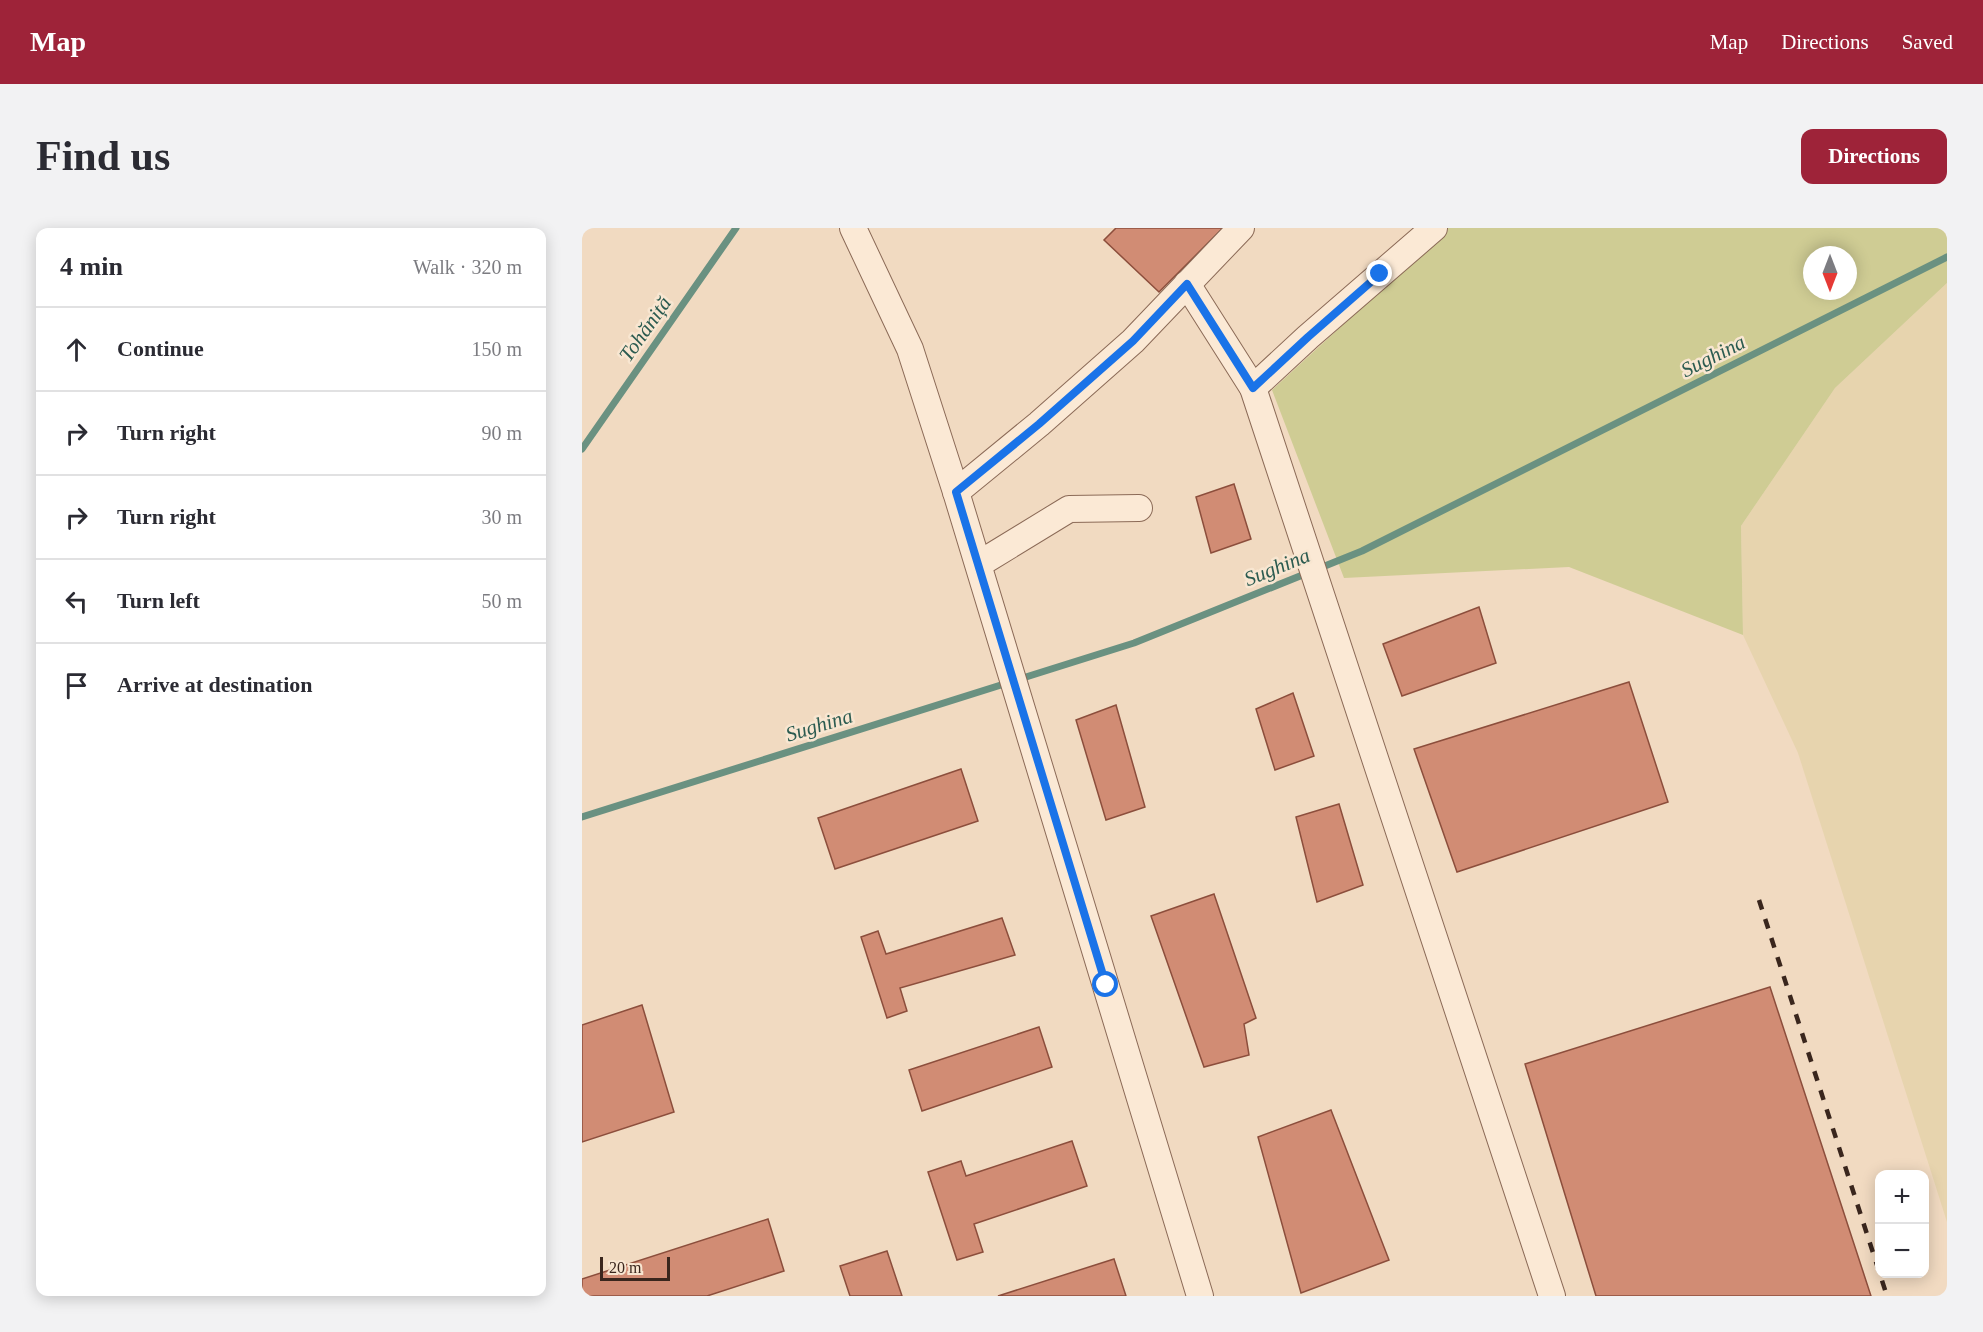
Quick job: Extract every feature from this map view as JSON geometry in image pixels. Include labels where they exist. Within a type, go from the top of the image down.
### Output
[{"type":"lane","points":[[853,228],[910,349],[979,564],[1200,1296]]},
{"type":"lane","points":[[956,492],[1039,424],[1133,341],[1241,228]]},
{"type":"lane","points":[[1253,388],[1434,228]]},
{"type":"lane","points":[[1187,284],[1253,388],[1552,1296]]},
{"type":"lane","points":[[979,564],[1069,509],[1139,508]]},
{"type":"shaded area","points":[[1448,228],[1947,228],[1947,283],[1835,388],[1741,526],[1743,635],[1569,567],[1344,578],[1272,390]]},
{"type":"shaded area","points":[[1947,283],[1947,1222],[1798,753],[1743,635],[1741,526],[1835,388]]},
{"type":"building","points":[[1116,228],[1223,228],[1159,292],[1104,240]]},
{"type":"building","points":[[1234,484],[1251,539],[1211,553],[1196,497]]},
{"type":"building","points":[[1479,607],[1496,663],[1402,696],[1383,644]]},
{"type":"building","points":[[1629,682],[1668,802],[1457,872],[1414,749]]},
{"type":"building","points":[[1293,693],[1314,756],[1275,770],[1256,709]]},
{"type":"building","points":[[1116,705],[1145,807],[1106,820],[1076,720]]},
{"type":"building","points":[[961,769],[978,821],[835,869],[818,818]]},
{"type":"building","points":[[1339,804],[1363,885],[1317,902],[1296,817]]},
{"type":"building","points":[[1214,894],[1256,1018],[1244,1024],[1249,1055],[1204,1067],[1151,916]]},
{"type":"building","points":[[1002,918],[1015,955],[900,988],[907,1011],[887,1018],[861,937],[878,931],[886,954]]},
{"type":"building","points":[[1770,987],[1871,1296],[1596,1296],[1525,1064]]},
{"type":"building","points":[[642,1005],[674,1112],[582,1142],[582,1025]]},
{"type":"building","points":[[1039,1027],[1052,1067],[922,1111],[909,1070]]},
{"type":"building","points":[[1331,1110],[1389,1260],[1301,1293],[1258,1137]]},
{"type":"building","points":[[1072,1141],[1087,1186],[974,1224],[983,1252],[957,1260],[928,1172],[961,1161],[966,1176]]},
{"type":"building","points":[[768,1219],[784,1271],[707,1296],[582,1296],[582,1279]]},
{"type":"building","points":[[887,1251],[902,1296],[850,1296],[840,1266]]},
{"type":"building","points":[[1114,1259],[1126,1296],[998,1296]]},
{"type":"waterway","name":"Tohăniță","points":[[582,449],[736,228]]},
{"type":"waterway","name":"Sughina","points":[[582,817],[1134,643],[1362,551],[1947,257]]},
{"type":"railway","points":[[1759,900],[1887,1296]]},
{"type":"route","points":[[1106,985],[956,492],[1039,424],[1133,341],[1187,284],[1253,388],[1380,274]]}]
